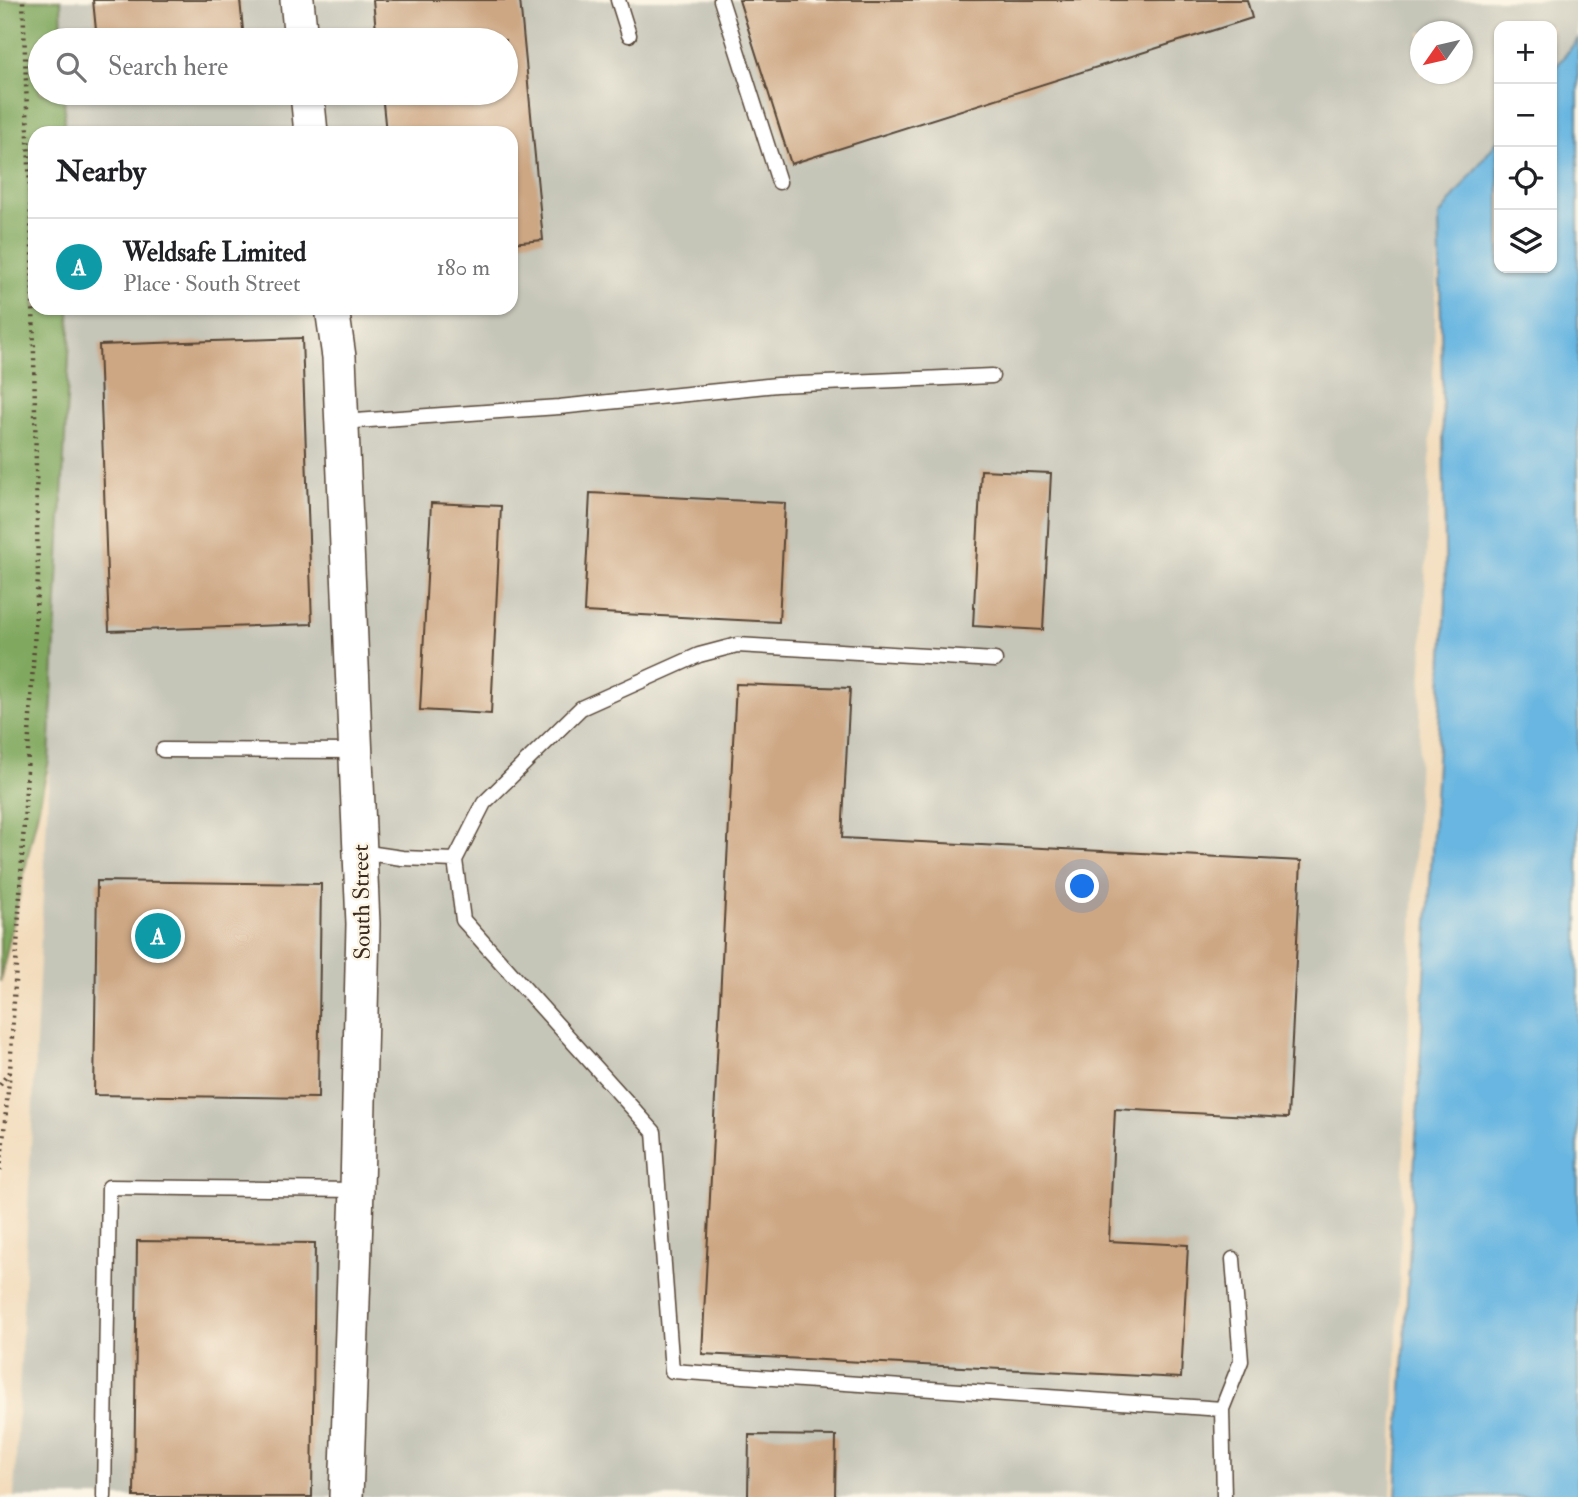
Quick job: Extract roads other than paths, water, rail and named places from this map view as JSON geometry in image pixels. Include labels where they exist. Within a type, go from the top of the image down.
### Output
[{"type":"street","points":[[297,0],[300,28]]},
{"type":"street","points":[[308,105],[310,126]]},
{"type":"street","name":"South Street","points":[[333,315],[339,357],[363,924],[346,1497]]},
{"type":"lane","points":[[618,0],[629,34]]},
{"type":"lane","points":[[721,0],[779,182]]},
{"type":"lane","points":[[340,422],[559,407],[777,385],[992,376]]},
{"type":"lane","points":[[995,660],[737,645],[699,655],[581,708],[484,803],[455,860],[463,920],[654,1132],[672,1371],[1222,1409]]},
{"type":"lane","points":[[163,750],[357,751]]},
{"type":"lane","points":[[361,852],[402,858],[455,860]]},
{"type":"lane","points":[[104,1497],[109,1188],[357,1190]]},
{"type":"lane","points":[[1224,1497],[1222,1409],[1241,1361],[1233,1259]]},
{"type":"water","points":[[1578,39],[1578,1497],[1396,1497],[1446,600],[1439,216],[1494,145],[1494,273],[1557,273],[1557,66]]},
{"type":"place","name":"Weldsafe Limited","points":[[158,936]]}]
